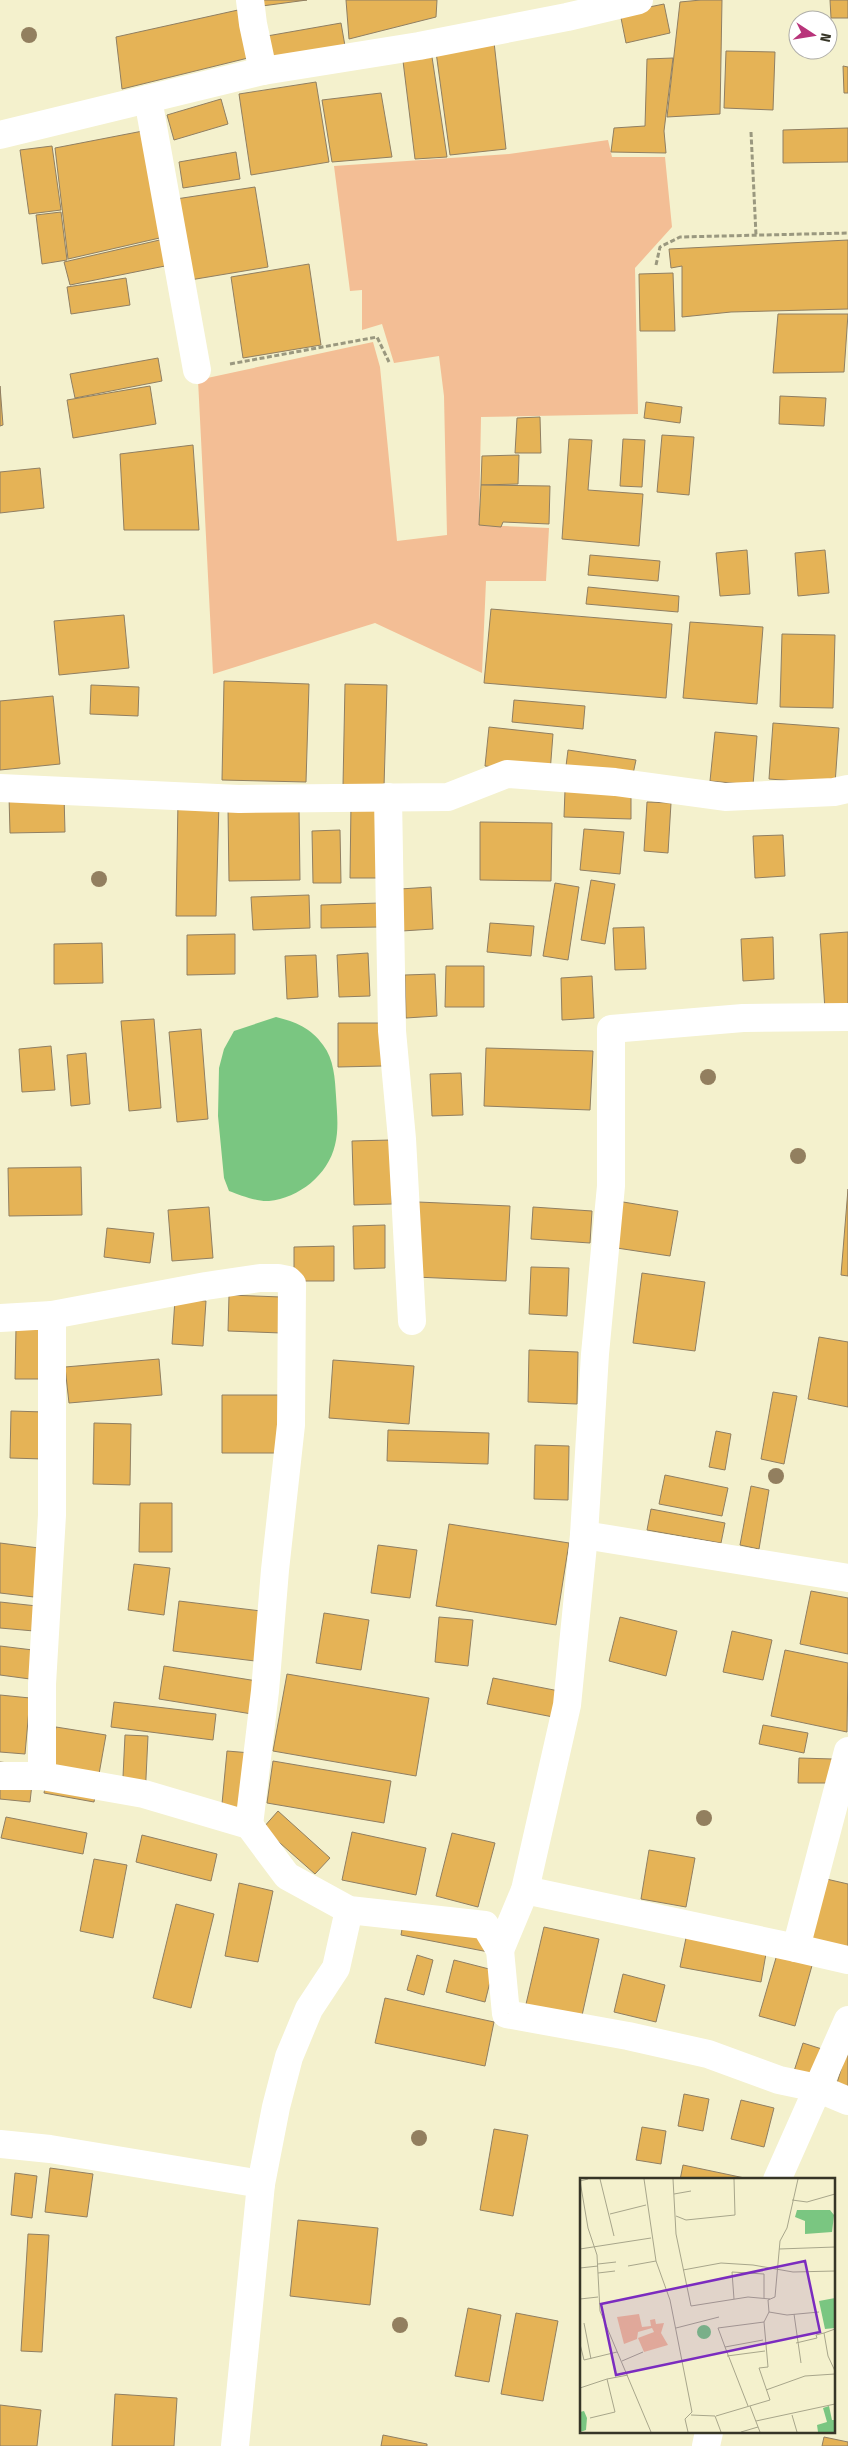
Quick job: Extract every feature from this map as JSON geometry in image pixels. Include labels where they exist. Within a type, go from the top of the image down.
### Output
[{"type":"street","points":[[250,0],[263,71]]},
{"type":"street","points":[[0,135],[263,71],[419,46],[567,17],[639,0]]},
{"type":"street","points":[[148,99],[197,370]]},
{"type":"street","points":[[0,788],[239,799],[448,797],[507,774],[615,782],[725,797],[834,792],[848,788]]},
{"type":"street","points":[[388,798],[392,1031],[402,1139],[412,1321]]},
{"type":"street","points":[[500,1950],[525,1890],[568,1705],[584,1535],[595,1354],[611,1186],[611,1029],[743,1018],[848,1017]]},
{"type":"street","points":[[0,1318],[52,1315],[260,1278],[278,1278],[288,1280],[292,1284],[291,1425],[275,1570],[265,1692],[249,1825]]},
{"type":"street","points":[[42,1776],[42,1684],[52,1515],[52,1315]]},
{"type":"street","points":[[584,1535],[848,1578]]},
{"type":"street","points":[[796,1948],[848,1751]]},
{"type":"street","points":[[0,1776],[42,1776],[144,1794],[249,1825],[287,1876],[349,1910],[485,1925],[500,1950],[506,2014],[628,2036],[708,2054],[779,2080],[817,2088],[848,2101]]},
{"type":"street","points":[[525,1890],[848,1960]]},
{"type":"street","points":[[235,2446],[261,2184],[276,2107],[289,2057],[309,2009],[336,1968],[349,1910]]},
{"type":"street","points":[[778,2178],[848,2020]]},
{"type":"street","points":[[0,2144],[50,2149],[261,2184]]},
{"type":"path","points":[[751,132],[756,235]]},
{"type":"path","points":[[656,265],[660,247],[680,237],[848,233]]},
{"type":"path","points":[[197,370],[377,337],[389,362]]},
{"type":"shaded area","points":[[608,140],[612,157],[665,157],[672,227],[635,268],[638,414],[481,417],[479,525],[549,528],[546,581],[486,581],[482,673],[375,623],[213,674],[198,380],[373,342],[380,367],[397,541],[447,535],[444,396],[439,356],[394,363],[382,324],[362,330],[362,290],[350,291],[334,166],[509,154]]},
{"type":"shaded area","points":[[276,1017],[290,1021],[308,1030],[318,1039],[330,1056],[334,1076],[337,1133],[335,1145],[326,1166],[311,1183],[291,1195],[280,1199],[264,1201],[229,1191],[224,1178],[218,1116],[219,1068],[224,1049],[234,1031]]},
{"type":"building","points":[[261,0],[307,0],[262,6]]},
{"type":"building","points":[[346,0],[437,0],[436,17],[349,39]]},
{"type":"building","points":[[722,0],[720,114],[667,117],[680,2]]},
{"type":"building","points":[[830,0],[848,0],[848,18],[838,18],[838,10],[831,10]]},
{"type":"building","points":[[664,4],[670,33],[626,43],[620,13]]},
{"type":"building","points":[[238,10],[248,58],[122,89],[116,37]]},
{"type":"building","points":[[341,23],[345,46],[271,59],[267,36]]},
{"type":"building","points":[[494,42],[506,149],[450,155],[436,52]]},
{"type":"building","points":[[726,51],[775,52],[773,110],[724,108]]},
{"type":"building","points":[[432,57],[447,157],[415,159],[403,61]]},
{"type":"building","points":[[673,58],[664,131],[666,153],[611,152],[614,128],[645,126],[647,59]]},
{"type":"building","points":[[843,66],[848,67],[848,93],[844,93]]},
{"type":"building","points":[[316,82],[329,162],[251,175],[239,94]]},
{"type":"building","points":[[381,93],[392,157],[332,162],[322,100]]},
{"type":"building","points":[[221,99],[228,124],[174,140],[167,115]]},
{"type":"building","points":[[848,128],[848,162],[783,163],[783,130]]},
{"type":"building","points":[[148,130],[164,237],[68,259],[55,148]]},
{"type":"building","points":[[52,146],[61,210],[29,214],[20,150]]},
{"type":"building","points":[[236,152],[240,179],[183,188],[179,162]]},
{"type":"building","points":[[255,187],[268,267],[190,280],[176,199]]},
{"type":"building","points":[[61,212],[67,260],[42,264],[36,215]]},
{"type":"building","points":[[164,239],[170,265],[70,285],[64,262]]},
{"type":"building","points":[[848,240],[848,309],[731,312],[682,317],[682,266],[671,268],[669,249]]},
{"type":"building","points":[[309,264],[321,345],[243,358],[231,277]]},
{"type":"building","points":[[673,273],[675,331],[640,331],[639,274]]},
{"type":"building","points":[[126,278],[130,305],[71,314],[67,287]]},
{"type":"building","points":[[778,314],[848,314],[844,372],[773,373]]},
{"type":"building","points":[[158,358],[162,381],[75,398],[70,374]]},
{"type":"building","points":[[0,386],[3,425],[0,426]]},
{"type":"building","points":[[150,386],[156,424],[73,438],[67,400]]},
{"type":"building","points":[[780,396],[826,398],[824,426],[779,424]]},
{"type":"building","points":[[646,402],[682,407],[680,423],[644,418]]},
{"type":"building","points":[[540,417],[541,453],[515,453],[517,418]]},
{"type":"building","points":[[662,435],[694,437],[689,495],[657,492]]},
{"type":"building","points":[[569,439],[592,440],[588,490],[643,494],[639,546],[562,539]]},
{"type":"building","points":[[623,439],[645,440],[642,487],[620,486]]},
{"type":"building","points":[[193,445],[199,530],[124,530],[120,454]]},
{"type":"building","points":[[519,455],[518,484],[481,485],[482,456]]},
{"type":"building","points":[[40,468],[44,508],[0,513],[0,472]]},
{"type":"building","points":[[481,485],[550,486],[549,524],[503,522],[501,527],[479,525]]},
{"type":"building","points":[[747,550],[750,594],[720,596],[716,553]]},
{"type":"building","points":[[825,550],[829,593],[798,596],[795,553]]},
{"type":"building","points":[[590,555],[660,561],[658,581],[588,575]]},
{"type":"building","points":[[588,587],[679,596],[678,612],[586,604]]},
{"type":"building","points":[[491,609],[672,624],[666,698],[484,683]]},
{"type":"building","points":[[124,615],[129,668],[59,675],[54,621]]},
{"type":"building","points":[[690,622],[763,627],[757,704],[683,698]]},
{"type":"building","points":[[782,634],[835,635],[833,708],[780,707]]},
{"type":"building","points":[[224,681],[309,684],[306,782],[222,780]]},
{"type":"building","points":[[345,684],[387,685],[384,787],[343,786]]},
{"type":"building","points":[[91,685],[139,687],[138,716],[90,714]]},
{"type":"building","points":[[53,696],[60,764],[0,770],[0,701]]},
{"type":"building","points":[[514,700],[585,706],[583,729],[512,722]]},
{"type":"building","points":[[773,723],[839,728],[835,784],[769,779]]},
{"type":"building","points":[[489,727],[553,734],[550,773],[485,766]]},
{"type":"building","points":[[715,732],[757,736],[753,785],[710,781]]},
{"type":"building","points":[[568,750],[636,760],[633,774],[566,766]]},
{"type":"building","points":[[565,790],[631,791],[631,819],[564,817]]},
{"type":"building","points":[[64,795],[65,832],[10,833],[9,796]]},
{"type":"building","points":[[178,801],[219,802],[216,916],[176,916]]},
{"type":"building","points":[[647,802],[671,803],[668,853],[644,851]]},
{"type":"building","points":[[351,803],[382,804],[381,878],[350,878]]},
{"type":"building","points":[[299,807],[300,880],[229,881],[228,808]]},
{"type":"building","points":[[480,822],[552,823],[551,881],[480,880]]},
{"type":"building","points":[[584,829],[624,832],[620,874],[580,870]]},
{"type":"building","points":[[340,830],[341,883],[313,883],[312,831]]},
{"type":"building","points":[[783,835],[785,876],[755,878],[753,836]]},
{"type":"building","points":[[591,880],[615,884],[605,944],[581,940]]},
{"type":"building","points":[[555,883],[579,887],[568,960],[543,956]]},
{"type":"building","points":[[431,887],[433,929],[402,931],[400,889]]},
{"type":"building","points":[[309,895],[310,928],[253,930],[251,897]]},
{"type":"building","points":[[379,903],[380,927],[321,928],[321,905]]},
{"type":"building","points":[[490,923],[534,926],[531,956],[487,952]]},
{"type":"building","points":[[644,927],[646,969],[615,970],[613,928]]},
{"type":"building","points":[[848,932],[848,1024],[826,1025],[820,934]]},
{"type":"building","points":[[235,934],[235,974],[187,975],[187,935]]},
{"type":"building","points":[[773,937],[774,979],[743,981],[741,939]]},
{"type":"building","points":[[102,943],[103,983],[54,984],[54,944]]},
{"type":"building","points":[[368,953],[370,996],[339,997],[337,955]]},
{"type":"building","points":[[316,955],[318,997],[287,999],[285,956]]},
{"type":"building","points":[[446,966],[484,966],[484,1007],[445,1007]]},
{"type":"building","points":[[435,974],[437,1016],[406,1018],[405,975]]},
{"type":"building","points":[[592,976],[594,1018],[562,1020],[561,978]]},
{"type":"building","points":[[154,1019],[161,1108],[129,1111],[121,1021]]},
{"type":"building","points":[[338,1023],[383,1023],[383,1066],[338,1067]]},
{"type":"building","points":[[201,1029],[208,1119],[177,1122],[169,1032]]},
{"type":"building","points":[[51,1046],[55,1090],[22,1092],[19,1049]]},
{"type":"building","points":[[486,1048],[593,1051],[590,1110],[484,1106]]},
{"type":"building","points":[[86,1053],[90,1104],[71,1106],[67,1055]]},
{"type":"building","points":[[461,1073],[463,1115],[432,1116],[430,1074]]},
{"type":"building","points":[[391,1140],[392,1204],[354,1205],[352,1141]]},
{"type":"building","points":[[81,1167],[82,1215],[9,1216],[8,1168]]},
{"type":"building","points":[[848,1189],[848,1276],[841,1275]]},
{"type":"building","points":[[617,1201],[678,1211],[670,1256],[610,1247]]},
{"type":"building","points":[[418,1202],[510,1206],[506,1281],[415,1277]]},
{"type":"building","points":[[209,1207],[213,1258],[172,1261],[168,1210]]},
{"type":"building","points":[[533,1207],[592,1211],[590,1243],[531,1239]]},
{"type":"building","points":[[385,1225],[385,1268],[354,1269],[353,1226]]},
{"type":"building","points":[[107,1228],[154,1233],[150,1263],[104,1257]]},
{"type":"building","points":[[334,1246],[334,1281],[294,1281],[294,1247]]},
{"type":"building","points":[[531,1267],[569,1268],[567,1316],[529,1314]]},
{"type":"building","points":[[642,1273],[705,1282],[695,1351],[633,1343]]},
{"type":"building","points":[[229,1295],[281,1297],[281,1333],[228,1331]]},
{"type":"building","points":[[175,1299],[206,1301],[203,1346],[172,1344]]},
{"type":"building","points":[[16,1328],[44,1328],[43,1379],[15,1379]]},
{"type":"building","points":[[819,1337],[848,1342],[848,1407],[808,1399]]},
{"type":"building","points":[[529,1350],[578,1352],[577,1404],[528,1402]]},
{"type":"building","points":[[159,1359],[162,1395],[69,1403],[65,1367]]},
{"type":"building","points":[[333,1360],[414,1366],[409,1424],[329,1418]]},
{"type":"building","points":[[773,1392],[797,1396],[784,1464],[761,1459]]},
{"type":"building","points":[[222,1395],[278,1395],[279,1453],[222,1453]]},
{"type":"building","points":[[11,1411],[44,1412],[43,1459],[10,1458]]},
{"type":"building","points":[[94,1423],[131,1424],[130,1485],[93,1484]]},
{"type":"building","points":[[388,1430],[489,1433],[488,1464],[387,1461]]},
{"type":"building","points":[[716,1431],[731,1434],[725,1470],[709,1467]]},
{"type":"building","points":[[535,1445],[569,1446],[568,1500],[534,1499]]},
{"type":"building","points":[[665,1475],[728,1488],[722,1516],[659,1504]]},
{"type":"building","points":[[751,1486],[769,1490],[759,1549],[740,1545]]},
{"type":"building","points":[[140,1503],[172,1503],[172,1552],[139,1552]]},
{"type":"building","points":[[651,1509],[725,1523],[721,1543],[647,1530]]},
{"type":"building","points":[[449,1524],[569,1543],[556,1625],[436,1606]]},
{"type":"building","points":[[0,1543],[39,1548],[34,1597],[0,1593]]},
{"type":"building","points":[[378,1545],[417,1550],[410,1598],[371,1593]]},
{"type":"building","points":[[134,1564],[170,1568],[164,1615],[128,1610]]},
{"type":"building","points":[[811,1591],[848,1598],[848,1654],[800,1644]]},
{"type":"building","points":[[179,1601],[261,1611],[255,1661],[173,1651]]},
{"type":"building","points":[[0,1602],[37,1606],[34,1631],[0,1628]]},
{"type":"building","points":[[324,1613],[369,1620],[361,1670],[316,1663]]},
{"type":"building","points":[[439,1617],[473,1620],[468,1666],[435,1662]]},
{"type":"building","points":[[620,1617],[677,1631],[666,1676],[609,1661]]},
{"type":"building","points":[[732,1631],[772,1640],[763,1680],[723,1672]]},
{"type":"building","points":[[0,1646],[33,1650],[30,1679],[0,1675]]},
{"type":"building","points":[[785,1650],[848,1663],[847,1732],[771,1716]]},
{"type":"building","points":[[164,1666],[257,1681],[252,1714],[159,1699]]},
{"type":"building","points":[[287,1674],[429,1698],[416,1776],[273,1751]]},
{"type":"building","points":[[493,1678],[559,1691],[553,1717],[487,1704]]},
{"type":"building","points":[[0,1695],[30,1698],[25,1754],[0,1752]]},
{"type":"building","points":[[114,1702],[216,1714],[213,1740],[111,1727]]},
{"type":"building","points":[[763,1725],[808,1733],[804,1753],[759,1744]]},
{"type":"building","points":[[56,1727],[106,1735],[94,1802],[44,1793]]},
{"type":"building","points":[[125,1735],[148,1736],[145,1799],[122,1798]]},
{"type":"building","points":[[227,1751],[251,1753],[244,1827],[220,1825]]},
{"type":"building","points":[[799,1758],[833,1759],[832,1783],[798,1783]]},
{"type":"building","points":[[273,1761],[391,1781],[384,1823],[267,1803]]},
{"type":"building","points":[[0,1762],[34,1766],[30,1802],[0,1799]]},
{"type":"building","points":[[278,1811],[330,1858],[315,1874],[263,1828]]},
{"type":"building","points":[[6,1817],[87,1833],[83,1854],[1,1838]]},
{"type":"building","points":[[352,1832],[426,1848],[416,1895],[342,1880]]},
{"type":"building","points":[[452,1833],[495,1843],[478,1907],[436,1896]]},
{"type":"building","points":[[142,1835],[217,1854],[211,1881],[136,1862]]},
{"type":"building","points":[[649,1850],[695,1858],[686,1907],[641,1899]]},
{"type":"building","points":[[94,1859],[127,1865],[113,1938],[80,1931]]},
{"type":"building","points":[[822,1878],[848,1884],[848,1947],[808,1938]]},
{"type":"building","points":[[239,1883],[273,1891],[258,1962],[225,1956]]},
{"type":"building","points":[[176,1904],[214,1914],[191,2008],[153,1998]]},
{"type":"building","points":[[406,1906],[510,1927],[504,1955],[401,1935]]},
{"type":"building","points":[[544,1927],[599,1939],[579,2029],[523,2017]]},
{"type":"building","points":[[687,1933],[767,1948],[761,1982],[680,1967]]},
{"type":"building","points":[[778,1951],[813,1962],[795,2026],[759,2016]]},
{"type":"building","points":[[417,1955],[433,1960],[424,1995],[407,1990]]},
{"type":"building","points":[[454,1960],[493,1970],[485,2002],[446,1992]]},
{"type":"building","points":[[623,1974],[665,1985],[656,2022],[614,2012]]},
{"type":"building","points":[[385,1998],[494,2022],[485,2066],[375,2043]]},
{"type":"building","points":[[803,2043],[825,2050],[811,2097],[788,2090]]},
{"type":"building","points":[[846,2053],[848,2053],[848,2105],[832,2100]]},
{"type":"building","points":[[684,2094],[709,2099],[703,2131],[678,2126]]},
{"type":"building","points":[[741,2100],[774,2108],[764,2147],[731,2139]]},
{"type":"building","points":[[642,2127],[666,2131],[661,2164],[636,2160]]},
{"type":"building","points":[[494,2129],[528,2135],[513,2216],[480,2210]]},
{"type":"building","points":[[683,2165],[745,2178],[680,2178]]},
{"type":"building","points":[[50,2168],[93,2174],[87,2217],[45,2212]]},
{"type":"building","points":[[15,2173],[37,2176],[32,2218],[11,2215]]},
{"type":"building","points":[[298,2220],[378,2228],[370,2305],[290,2296]]},
{"type":"building","points":[[28,2234],[49,2235],[42,2352],[21,2351]]},
{"type":"building","points":[[468,2308],[501,2315],[489,2382],[455,2376]]},
{"type":"building","points":[[516,2313],[558,2321],[543,2401],[501,2394]]},
{"type":"building","points":[[115,2394],[177,2398],[174,2446],[112,2446]]},
{"type":"building","points":[[0,2405],[41,2410],[37,2446],[0,2446]]},
{"type":"building","points":[[383,2435],[427,2444],[427,2446],[381,2446]]},
{"type":"building","points":[[824,2437],[848,2442],[848,2446],[822,2446]]}]
